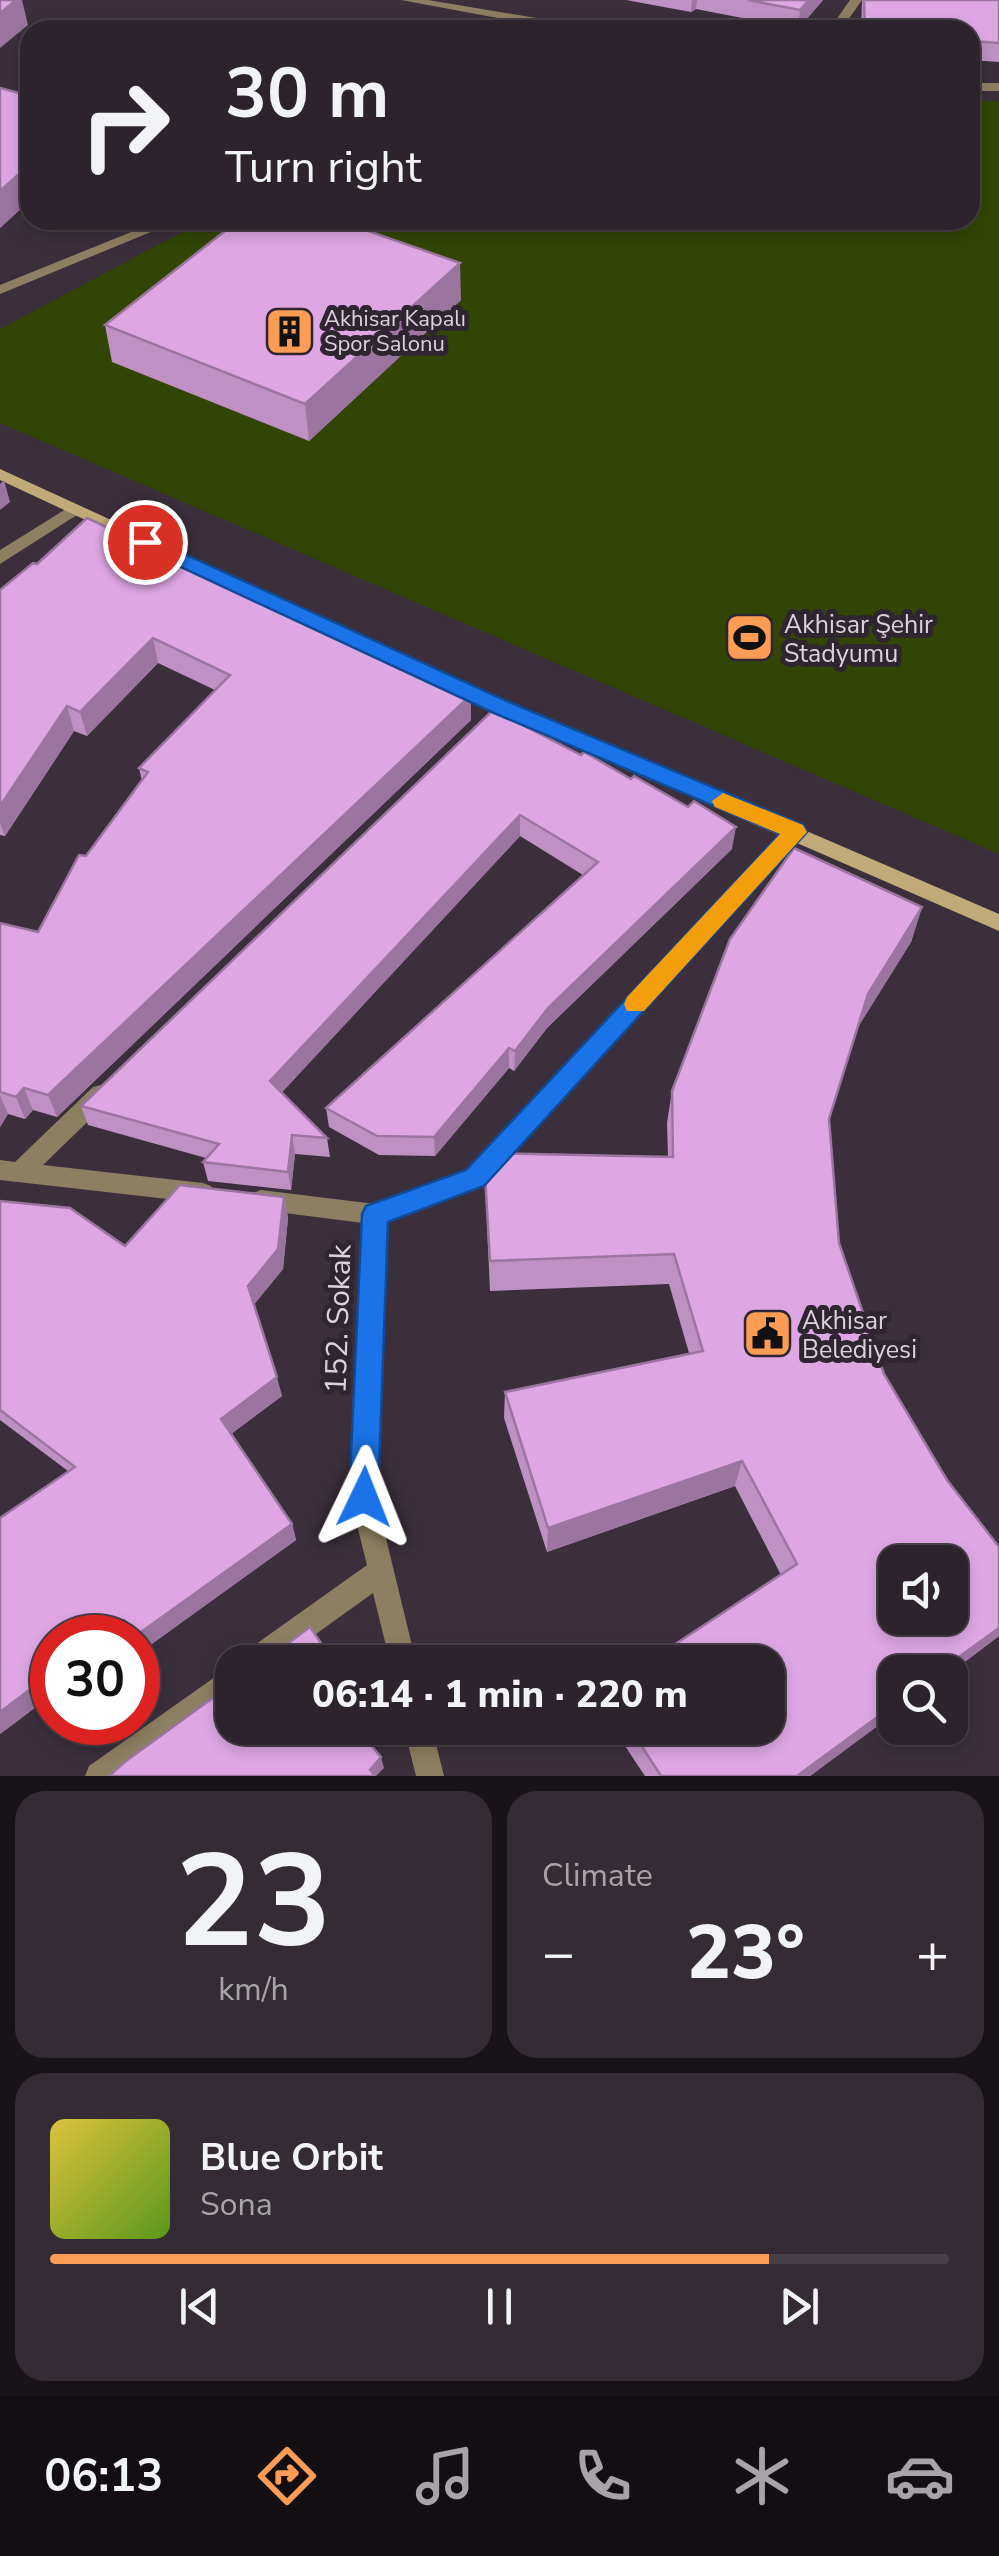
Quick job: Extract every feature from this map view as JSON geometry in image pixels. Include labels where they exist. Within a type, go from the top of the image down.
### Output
[{"type":"street","points":[[415,1],[526,20]]},
{"type":"street","points":[[0,290],[148,230]]},
{"type":"street","points":[[0,474],[495,714],[796,832],[999,923]]},
{"type":"street","points":[[0,558],[74,509]]},
{"type":"street","points":[[11,1170],[375,1214],[475,1178],[796,832]]},
{"type":"street","points":[[11,1170],[121,1075]]},
{"type":"street","name":"152. Sokak","points":[[375,1214],[364,1497],[399,1645]]},
{"type":"street","points":[[279,1645],[381,1571]]},
{"type":"street","points":[[99,1776],[215,1691]]},
{"type":"street","points":[[422,1745],[430,1776]]},
{"type":"green space","name":"Akhisar Şehir Stadyumu","points":[[980,100],[999,101],[999,854],[0,423],[0,329],[186,230],[980,230]]},
{"type":"building","points":[[0,0],[16,0],[0,13]]},
{"type":"building","points":[[748,0],[809,0],[800,10]]},
{"type":"building","points":[[864,0],[999,0],[999,43],[980,42],[980,20],[865,20]]},
{"type":"building","points":[[0,88],[20,93],[20,174],[0,191]]},
{"type":"building","name":"Akhisar Kapalı Spor Salonu","points":[[226,230],[366,230],[460,263],[305,404],[105,325]]},
{"type":"building","points":[[87,518],[404,663],[400,669],[448,683],[471,695],[48,1095],[24,1088],[16,1097],[0,1092],[0,923],[38,932],[79,855],[86,856],[148,772],[139,768],[230,675],[153,638],[80,712],[67,706],[0,806],[0,590],[33,563],[37,564]]},
{"type":"building","points":[[493,710],[581,755],[584,752],[631,779],[634,776],[688,807],[694,801],[736,827],[548,1008],[515,1051],[509,1048],[434,1137],[377,1136],[326,1108],[598,862],[520,815],[270,1081],[327,1138],[292,1135],[288,1172],[203,1162],[219,1144],[81,1106]]},
{"type":"building","name":"Akhisar Belediyesi","points":[[794,848],[922,907],[868,994],[829,1119],[839,1243],[884,1374],[947,1480],[999,1547],[999,1628],[962,1655],[878,1655],[878,1716],[797,1776],[661,1776],[641,1745],[785,1745],[785,1645],[674,1645],[797,1564],[742,1461],[548,1528],[505,1392],[703,1351],[674,1254],[490,1261],[484,1157],[489,1153],[673,1157],[672,1091],[730,939]]},
{"type":"building","points":[[180,1185],[284,1197],[278,1249],[248,1286],[277,1377],[221,1419],[292,1524],[160,1618],[160,1615],[30,1615],[30,1690],[0,1712],[0,1518],[75,1467],[0,1410],[0,1201],[70,1208],[125,1246]]},
{"type":"building","points":[[310,1627],[322,1645],[286,1645]]},
{"type":"building","points":[[215,1696],[215,1745],[371,1745],[381,1757],[370,1770],[375,1776],[109,1776],[148,1745],[160,1745],[160,1736]]},
{"type":"slow traffic","points":[[636,1004],[796,832],[723,801]]},
{"type":"place","name":"Akhisar Kapalı Spor Salonu","points":[[289,331]]},
{"type":"place","name":"Akhisar Şehir Stadyumu","points":[[749,638]]},
{"type":"place","name":"Akhisar Belediyesi","points":[[767,1334]]},
{"type":"route","points":[[145,542],[502,708],[796,832],[475,1178],[375,1214],[364,1497]]}]
